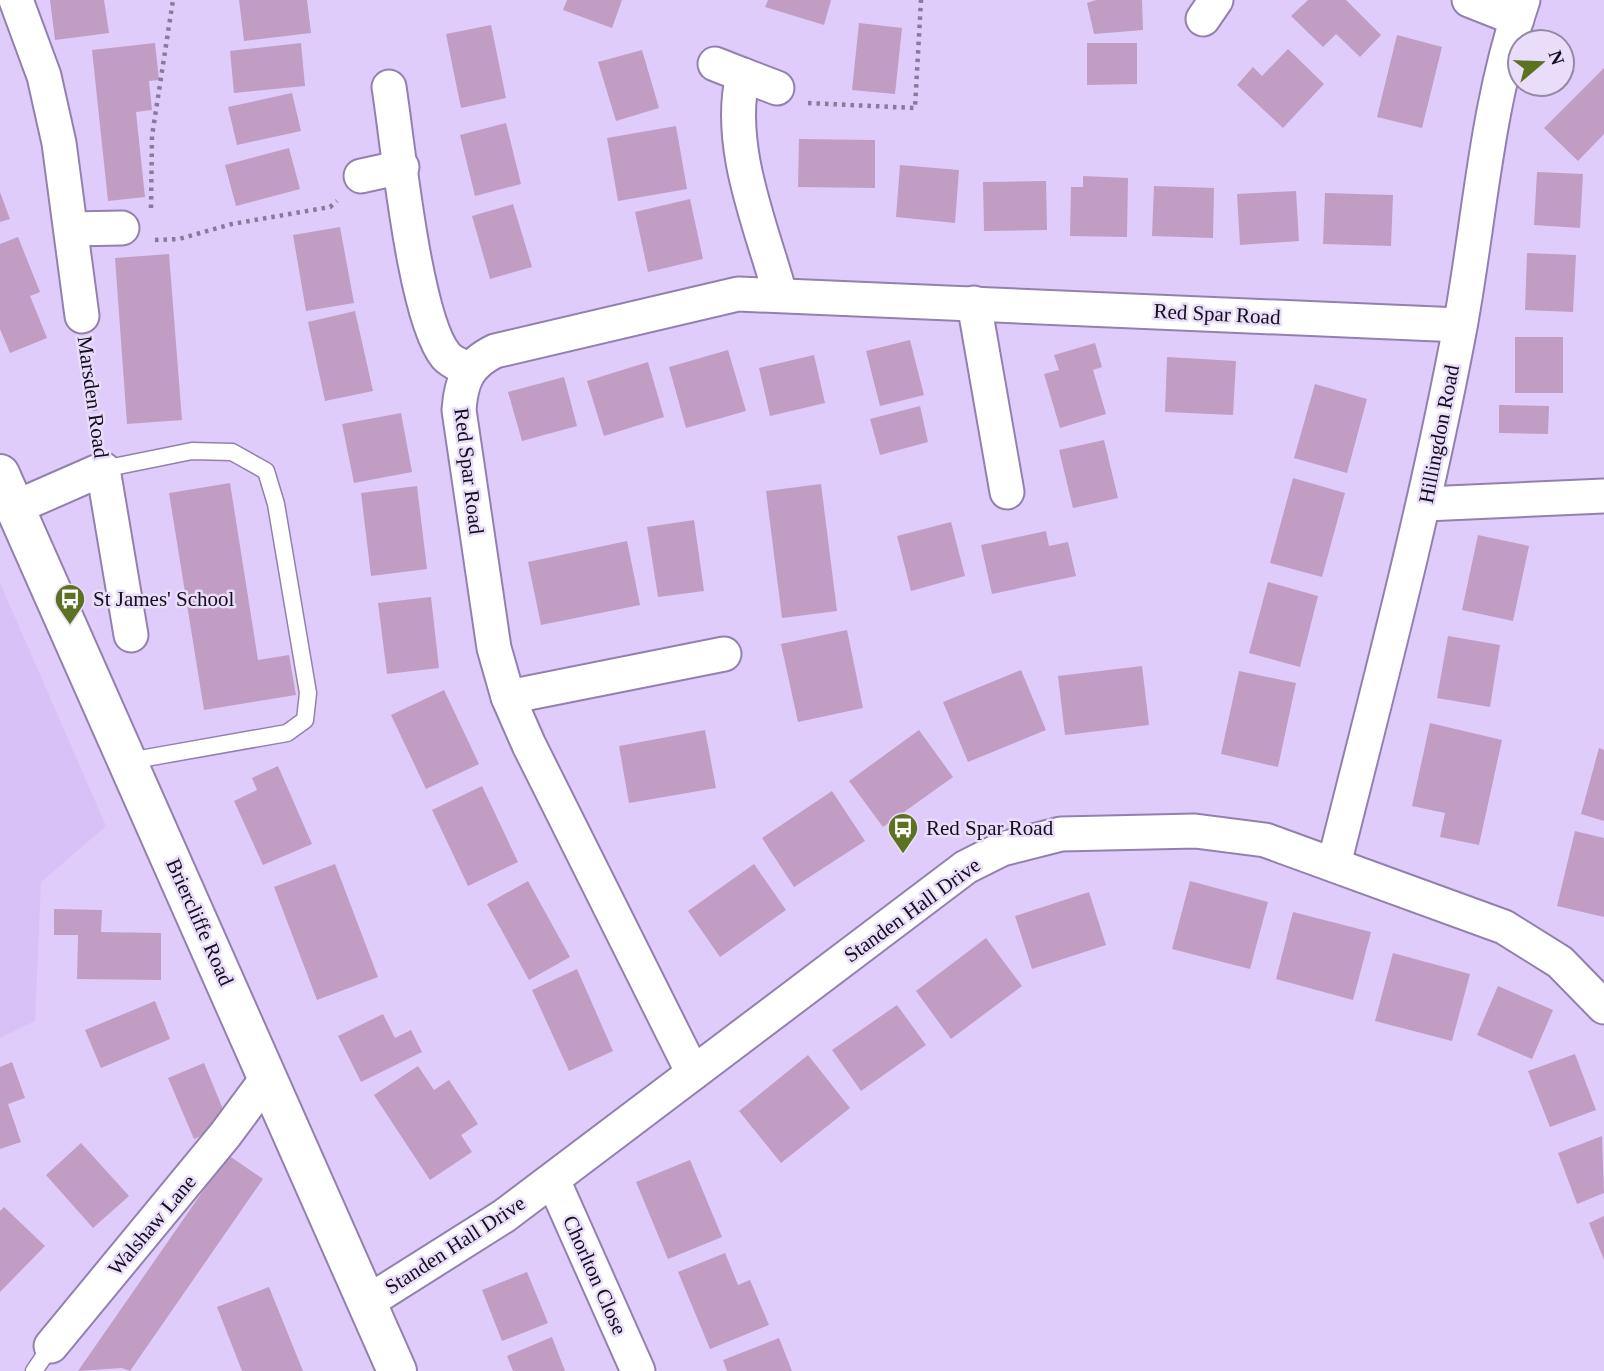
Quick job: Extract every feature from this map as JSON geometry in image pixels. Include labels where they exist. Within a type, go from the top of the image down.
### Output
[{"type":"street","name":"Marsden Road","points":[[16,0],[44,76],[60,143],[82,316]]},
{"type":"street","points":[[1469,0],[1520,10]]},
{"type":"street","name":"Hillingdon Road","points":[[1334,864],[1425,504],[1460,325],[1490,126],[1520,10]]},
{"type":"street","points":[[777,88],[729,69],[737,101],[746,169],[780,294]]},
{"type":"street","points":[[389,87],[420,287],[432,332],[446,358],[469,370]]},
{"type":"street","points":[[361,176],[402,167]]},
{"type":"street","points":[[71,229],[141,223]]},
{"type":"street","name":"Red Spar Road","points":[[693,1073],[529,745],[508,697],[494,648],[459,410],[461,386],[469,370],[480,358],[495,351],[738,294],[1460,325]]},
{"type":"street","points":[[974,303],[986,458],[1007,492]]},
{"type":"street","name":"Marsden Road","points":[[7,491],[103,469]]},
{"type":"street","points":[[103,469],[131,635]]},
{"type":"street","name":"Briercliffe Road","points":[[7,491],[129,761],[397,1371]]},
{"type":"street","points":[[1425,504],[1604,496]]},
{"type":"street","points":[[508,697],[724,654]]},
{"type":"street","name":"Standen Hall Drive","points":[[366,1303],[504,1216],[966,867],[1002,849],[1061,834],[1195,831],[1265,840],[1504,927],[1560,962],[1602,998]]},
{"type":"street","name":"Walshaw Lane","points":[[42,1359],[225,1135],[268,1077]]},
{"type":"street","name":"Chorlton Close","points":[[553,1180],[638,1371]]},
{"type":"lane","points":[[103,469],[192,451],[232,452],[266,471],[276,504],[309,693],[305,720],[288,733],[129,761]]},
{"type":"path","points":[[173,0],[141,223],[151,240],[179,239],[232,225],[330,207],[361,176]]},
{"type":"path","points":[[777,88],[791,102],[915,108],[921,0]]},
{"type":"path","name":"Marsden Road","points":[[82,316],[103,469]]},
{"type":"shaded area","points":[[0,583],[106,826],[41,882],[35,1021],[0,1038]]},
{"type":"building","points":[[50,0],[104,0],[109,33],[55,40]]},
{"type":"building","points":[[239,0],[307,0],[311,33],[244,41]]},
{"type":"building","points":[[567,0],[622,0],[612,28],[563,10]]},
{"type":"building","points":[[768,0],[831,0],[824,25],[765,7]]},
{"type":"building","points":[[1096,0],[1142,0],[1143,30],[1094,34],[1087,3]]},
{"type":"building","points":[[1308,0],[1346,0],[1381,35],[1360,57],[1336,34],[1323,47],[1291,16]]},
{"type":"building","points":[[859,23],[902,28],[895,94],[852,90]]},
{"type":"building","points":[[491,25],[506,98],[461,108],[446,34]]},
{"type":"building","points":[[1397,35],[1442,47],[1422,128],[1377,117]]},
{"type":"building","points":[[155,43],[159,80],[149,81],[152,110],[136,112],[145,197],[108,201],[92,50]]},
{"type":"building","points":[[301,43],[305,86],[234,93],[230,51]]},
{"type":"building","points":[[1087,43],[1137,43],[1137,84],[1087,85]]},
{"type":"building","points":[[1288,49],[1324,84],[1283,128],[1237,85],[1253,67],[1262,76]]},
{"type":"building","points":[[642,50],[659,108],[616,121],[598,62]]},
{"type":"building","points":[[1604,68],[1604,134],[1578,161],[1544,128]]},
{"type":"building","points":[[292,93],[301,131],[237,145],[228,107]]},
{"type":"building","points":[[506,123],[521,184],[475,196],[460,135]]},
{"type":"building","points":[[676,126],[687,189],[618,201],[607,138]]},
{"type":"building","points":[[799,139],[875,140],[875,188],[798,187]]},
{"type":"building","points":[[289,148],[300,189],[236,206],[225,165]]},
{"type":"building","points":[[900,165],[959,170],[955,223],[896,217]]},
{"type":"building","points":[[1537,172],[1583,174],[1580,228],[1534,225]]},
{"type":"building","points":[[1083,176],[1128,178],[1127,237],[1070,236],[1071,187],[1083,187]]},
{"type":"building","points":[[1046,181],[1047,230],[984,231],[983,182]]},
{"type":"building","points":[[1154,186],[1214,188],[1213,238],[1152,236]]},
{"type":"building","points":[[1296,191],[1299,241],[1240,245],[1237,194]]},
{"type":"building","points":[[0,192],[10,219],[0,222]]},
{"type":"building","points":[[1325,193],[1393,195],[1391,246],[1323,244]]},
{"type":"building","points":[[690,199],[703,259],[648,272],[635,212]]},
{"type":"building","points":[[513,204],[532,267],[490,279],[472,216]]},
{"type":"building","points":[[340,227],[354,303],[306,311],[293,235]]},
{"type":"building","points":[[18,237],[40,292],[30,296],[47,338],[10,353],[0,329],[0,244]]},
{"type":"building","points":[[1527,253],[1576,255],[1573,312],[1525,310]]},
{"type":"building","points":[[169,254],[182,420],[127,424],[115,258]]},
{"type":"building","points":[[355,311],[373,391],[325,401],[308,322]]},
{"type":"building","points":[[1515,337],[1563,337],[1563,393],[1515,393]]},
{"type":"building","points":[[910,340],[924,395],[880,406],[866,351]]},
{"type":"building","points":[[1095,343],[1102,367],[1093,370],[1106,414],[1060,428],[1044,374],[1059,370],[1054,355]]},
{"type":"building","points":[[728,350],[746,411],[686,428],[669,367]]},
{"type":"building","points":[[814,355],[825,403],[770,416],[759,368]]},
{"type":"building","points":[[1167,357],[1236,361],[1233,415],[1165,412]]},
{"type":"building","points":[[648,362],[664,417],[604,436],[587,381]]},
{"type":"building","points":[[564,377],[577,426],[522,441],[508,392]]},
{"type":"building","points":[[1315,384],[1367,399],[1347,473],[1294,458]]},
{"type":"building","points":[[1499,405],[1549,406],[1548,434],[1499,433]]},
{"type":"building","points":[[920,406],[928,442],[880,455],[870,419]]},
{"type":"building","points":[[401,413],[412,472],[354,483],[342,424]]},
{"type":"building","points":[[1104,440],[1118,498],[1073,508],[1059,450]]},
{"type":"building","points":[[1293,478],[1345,493],[1322,577],[1270,563]]},
{"type":"building","points":[[230,483],[258,660],[289,655],[296,695],[204,710],[169,493]]},
{"type":"building","points":[[821,484],[837,611],[782,618],[766,491]]},
{"type":"building","points":[[417,486],[427,569],[371,576],[361,493]]},
{"type":"building","points":[[694,520],[704,591],[658,597],[647,527]]},
{"type":"building","points":[[951,522],[965,576],[911,591],[897,536]]},
{"type":"building","points":[[1046,531],[1049,546],[1068,542],[1076,576],[992,594],[981,545]]},
{"type":"building","points":[[1478,535],[1529,546],[1513,621],[1462,610]]},
{"type":"building","points":[[627,541],[640,605],[541,625],[528,562]]},
{"type":"building","points":[[1268,582],[1318,596],[1300,667],[1249,653]]},
{"type":"building","points":[[431,597],[439,668],[387,674],[378,603]]},
{"type":"building","points":[[847,630],[863,708],[798,722],[781,644]]},
{"type":"building","points":[[1448,636],[1500,645],[1490,707],[1437,698]]},
{"type":"building","points":[[1142,666],[1149,725],[1065,735],[1058,676]]},
{"type":"building","points":[[1021,670],[1046,730],[968,762],[943,702]]},
{"type":"building","points":[[1239,671],[1296,683],[1278,767],[1221,754]]},
{"type":"building","points":[[444,690],[479,764],[426,789],[391,715]]},
{"type":"building","points":[[1430,723],[1502,740],[1479,845],[1440,837],[1445,813],[1412,806]]},
{"type":"building","points":[[705,730],[716,788],[629,803],[619,746]]},
{"type":"building","points":[[919,730],[953,777],[883,827],[849,781]]},
{"type":"building","points":[[1599,748],[1604,750],[1604,821],[1581,814]]},
{"type":"building","points":[[278,766],[312,844],[263,865],[234,801],[257,790],[252,778]]},
{"type":"building","points":[[482,786],[518,862],[468,886],[432,810]]},
{"type":"building","points":[[832,791],[865,841],[794,887],[762,838]]},
{"type":"building","points":[[1575,831],[1604,838],[1604,917],[1557,906]]},
{"type":"building","points":[[335,864],[378,977],[317,1000],[274,887]]},
{"type":"building","points":[[754,864],[786,910],[720,957],[688,911]]},
{"type":"building","points":[[528,881],[570,957],[529,980],[487,904]]},
{"type":"building","points":[[1190,881],[1268,902],[1250,969],[1172,949]]},
{"type":"building","points":[[1089,892],[1106,945],[1032,969],[1015,916]]},
{"type":"building","points":[[54,909],[102,910],[101,932],[161,933],[161,980],[77,979],[78,935],[54,935]]},
{"type":"building","points":[[1293,912],[1371,932],[1353,1000],[1276,979]]},
{"type":"building","points":[[986,938],[1022,986],[951,1039],[916,991]]},
{"type":"building","points":[[1393,953],[1470,974],[1452,1041],[1375,1021]]},
{"type":"building","points":[[577,969],[613,1051],[569,1071],[532,990]]},
{"type":"building","points":[[1498,986],[1553,1010],[1532,1059],[1477,1035]]},
{"type":"building","points":[[155,1001],[170,1039],[101,1068],[85,1030]]},
{"type":"building","points":[[897,1005],[926,1045],[861,1091],[832,1050]]},
{"type":"building","points":[[383,1014],[395,1038],[411,1030],[422,1052],[361,1082],[338,1036]]},
{"type":"building","points":[[1575,1054],[1596,1110],[1550,1127],[1528,1071]]},
{"type":"building","points":[[808,1055],[850,1108],[781,1163],[739,1111]]},
{"type":"building","points":[[12,1062],[25,1098],[8,1104],[21,1142],[0,1149],[0,1067]]},
{"type":"building","points":[[204,1063],[229,1124],[194,1139],[168,1078]]},
{"type":"building","points":[[418,1066],[434,1090],[449,1080],[478,1124],[461,1135],[472,1152],[430,1180],[374,1095]]},
{"type":"building","points":[[1602,1136],[1604,1193],[1577,1204],[1558,1153]]},
{"type":"building","points":[[81,1143],[129,1196],[93,1228],[46,1175]]},
{"type":"building","points":[[228,1155],[263,1179],[130,1371],[122,1368],[78,1371]]},
{"type":"building","points":[[690,1160],[722,1237],[668,1259],[636,1182]]},
{"type":"building","points":[[4,1207],[45,1246],[0,1292],[0,1211]]},
{"type":"building","points":[[1604,1216],[1604,1260],[1589,1223]]},
{"type":"building","points":[[725,1253],[738,1285],[750,1280],[769,1325],[710,1349],[678,1272]]},
{"type":"building","points":[[527,1272],[548,1323],[502,1341],[482,1290]]},
{"type":"building","points":[[269,1287],[303,1371],[242,1371],[217,1307]]},
{"type":"building","points":[[552,1337],[565,1371],[513,1371],[507,1356]]},
{"type":"building","points":[[779,1338],[792,1371],[727,1371],[723,1360]]},
{"type":"place","name":"St James' School","points":[[70,626]]},
{"type":"place","name":"Red Spar Road","points":[[903,855]]}]
